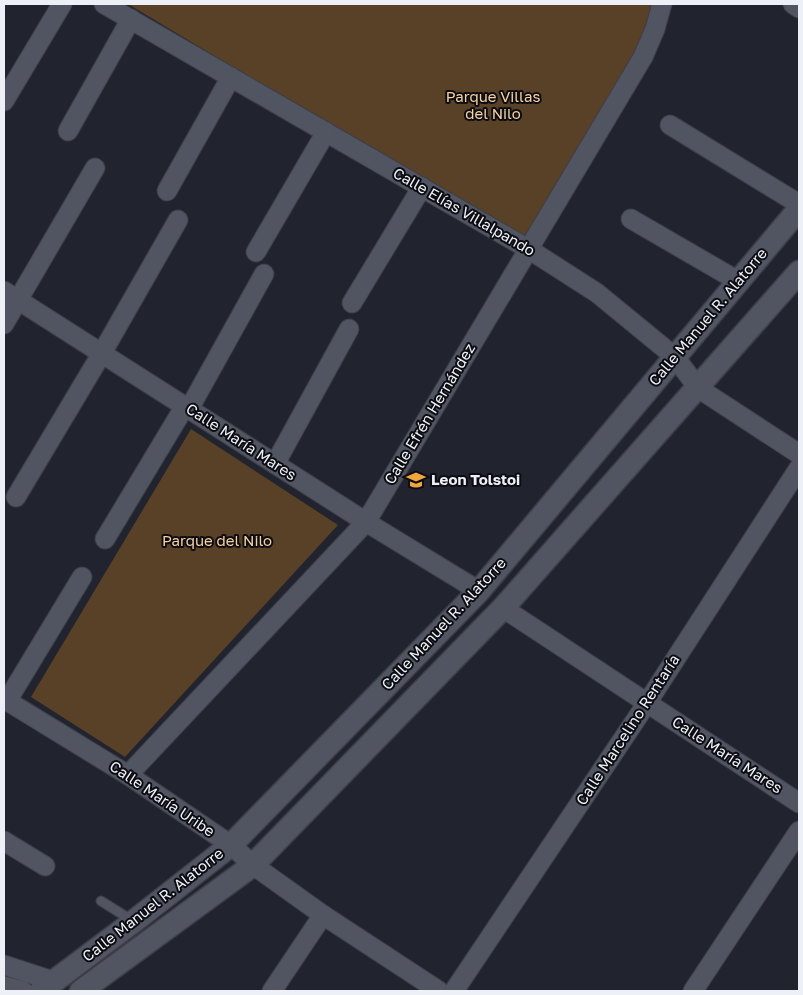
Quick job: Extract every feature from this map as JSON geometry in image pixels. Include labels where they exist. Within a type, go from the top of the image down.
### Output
[{"type":"street","points":[[4,101],[62,4]]},
{"type":"street","name":"Calle Elías Villalpando","points":[[104,4],[530,250],[597,293],[675,357],[698,388],[799,454]]},
{"type":"street","name":"Calle Efrén Hernández","points":[[128,775],[366,522],[530,250],[643,56],[655,29],[662,4]]},
{"type":"street","points":[[793,4],[799,8]]},
{"type":"street","points":[[68,131],[131,19]]},
{"type":"street","points":[[167,191],[232,77]]},
{"type":"street","points":[[670,125],[799,204]]},
{"type":"street","points":[[256,252],[326,132]]},
{"type":"street","points":[[4,324],[11,295],[95,168]]},
{"type":"street","points":[[352,303],[422,187]]},
{"type":"street","name":"Calle Manuel R. Alatorre","points":[[47,986],[133,922],[231,845],[479,591],[799,209]]},
{"type":"street","points":[[631,219],[738,282]]},
{"type":"street","points":[[16,497],[102,353],[178,220]]},
{"type":"street","name":"Calle Manuel R. Alatorre","points":[[81,991],[253,865],[503,608],[799,272]]},
{"type":"street","points":[[105,539],[187,407],[264,274]]},
{"type":"street","name":"Calle María Mares","points":[[11,295],[366,522],[479,591]]},
{"type":"street","points":[[275,464],[349,329]]},
{"type":"street","name":"Calle Marcelino Rentaría","points":[[454,991],[647,702],[799,468]]},
{"type":"street","points":[[5,700],[82,577]]},
{"type":"street","name":"Calle María Mares","points":[[503,608],[799,803]]},
{"type":"street","name":"Calle María Uribe","points":[[5,700],[128,775],[231,845],[253,865],[323,915],[439,991]]},
{"type":"street","points":[[694,991],[799,831]]},
{"type":"street","points":[[4,841],[45,866]]},
{"type":"street","points":[[272,991],[323,915]]},
{"type":"street","points":[[4,965],[47,986],[77,991]]},
{"type":"street","points":[[4,986],[22,991]]},
{"type":"lane","points":[[101,901],[133,922]]},
{"type":"green space","name":"Parque Villas del Nilo","points":[[128,4],[658,4],[649,39],[528,245]]},
{"type":"green space","name":"Parque del Nilo","points":[[191,429],[338,525],[125,757],[31,697]]},
{"type":"place","name":"Leon Tolstoi","points":[[416,480]]}]
